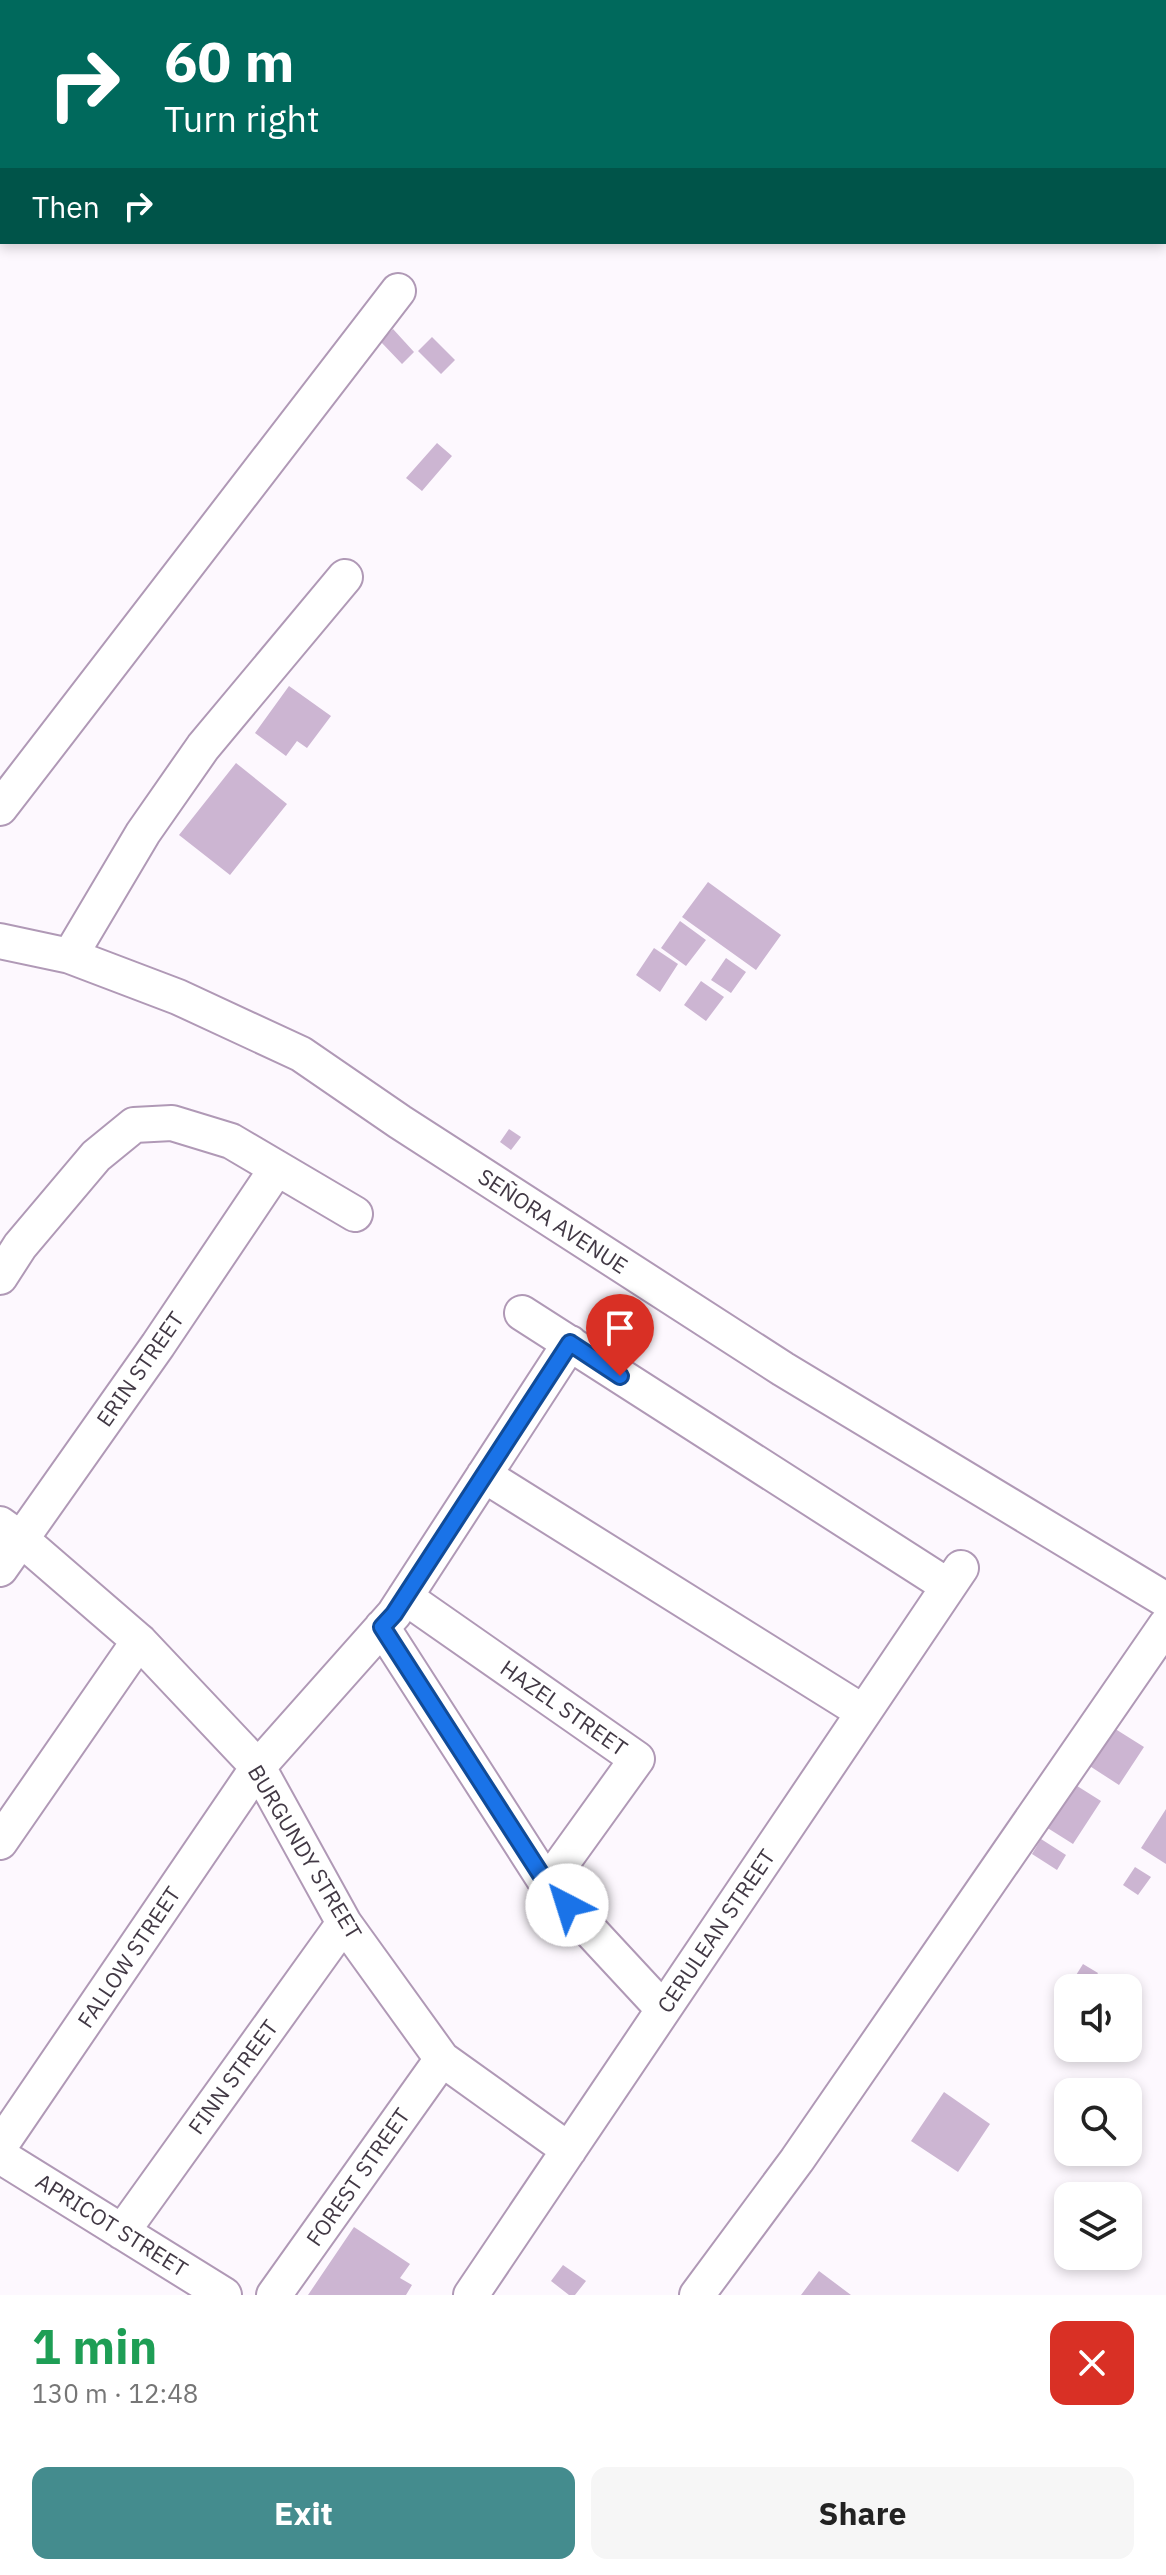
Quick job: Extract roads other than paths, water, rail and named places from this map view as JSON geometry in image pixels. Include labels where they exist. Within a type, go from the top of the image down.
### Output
[{"type":"street","points":[[0,808],[398,291]]},
{"type":"street","points":[[70,956],[143,833],[203,747],[345,577]]},
{"type":"street","name":"SEÑORA AVENUE","points":[[0,941],[70,956],[178,997],[301,1054],[400,1122],[783,1369],[1166,1600]]},
{"type":"street","points":[[0,1277],[20,1246],[96,1156],[134,1125],[172,1123],[231,1141],[355,1214]]},
{"type":"street","name":"ERIN STREET","points":[[0,1569],[11,1531],[158,1345],[277,1168]]},
{"type":"street","points":[[522,1313],[570,1343]]},
{"type":"street","name":"FALLOW STREET","points":[[0,2146],[258,1767],[405,1597],[570,1343]]},
{"type":"street","name":"CERULEAN STREET","points":[[471,2295],[954,1577],[570,1343]]},
{"type":"street","points":[[484,1475],[863,1712]]},
{"type":"street","name":"BURGUNDY STREET","points":[[11,1531],[139,1641],[258,1767],[344,1923],[442,2059],[569,2150]]},
{"type":"street","name":"HAZEL STREET","points":[[405,1597],[637,1759],[547,1884]]},
{"type":"street","points":[[697,2295],[797,2160],[1166,1625]]},
{"type":"street","points":[[382,1627],[547,1884],[663,2009]]},
{"type":"street","points":[[0,1842],[139,1641]]},
{"type":"street","name":"FINN STREET","points":[[122,2232],[344,1923]]},
{"type":"street","name":"FOREST STREET","points":[[274,2295],[442,2059]]},
{"type":"street","name":"APRICOT STREET","points":[[0,2156],[224,2295]]}]
